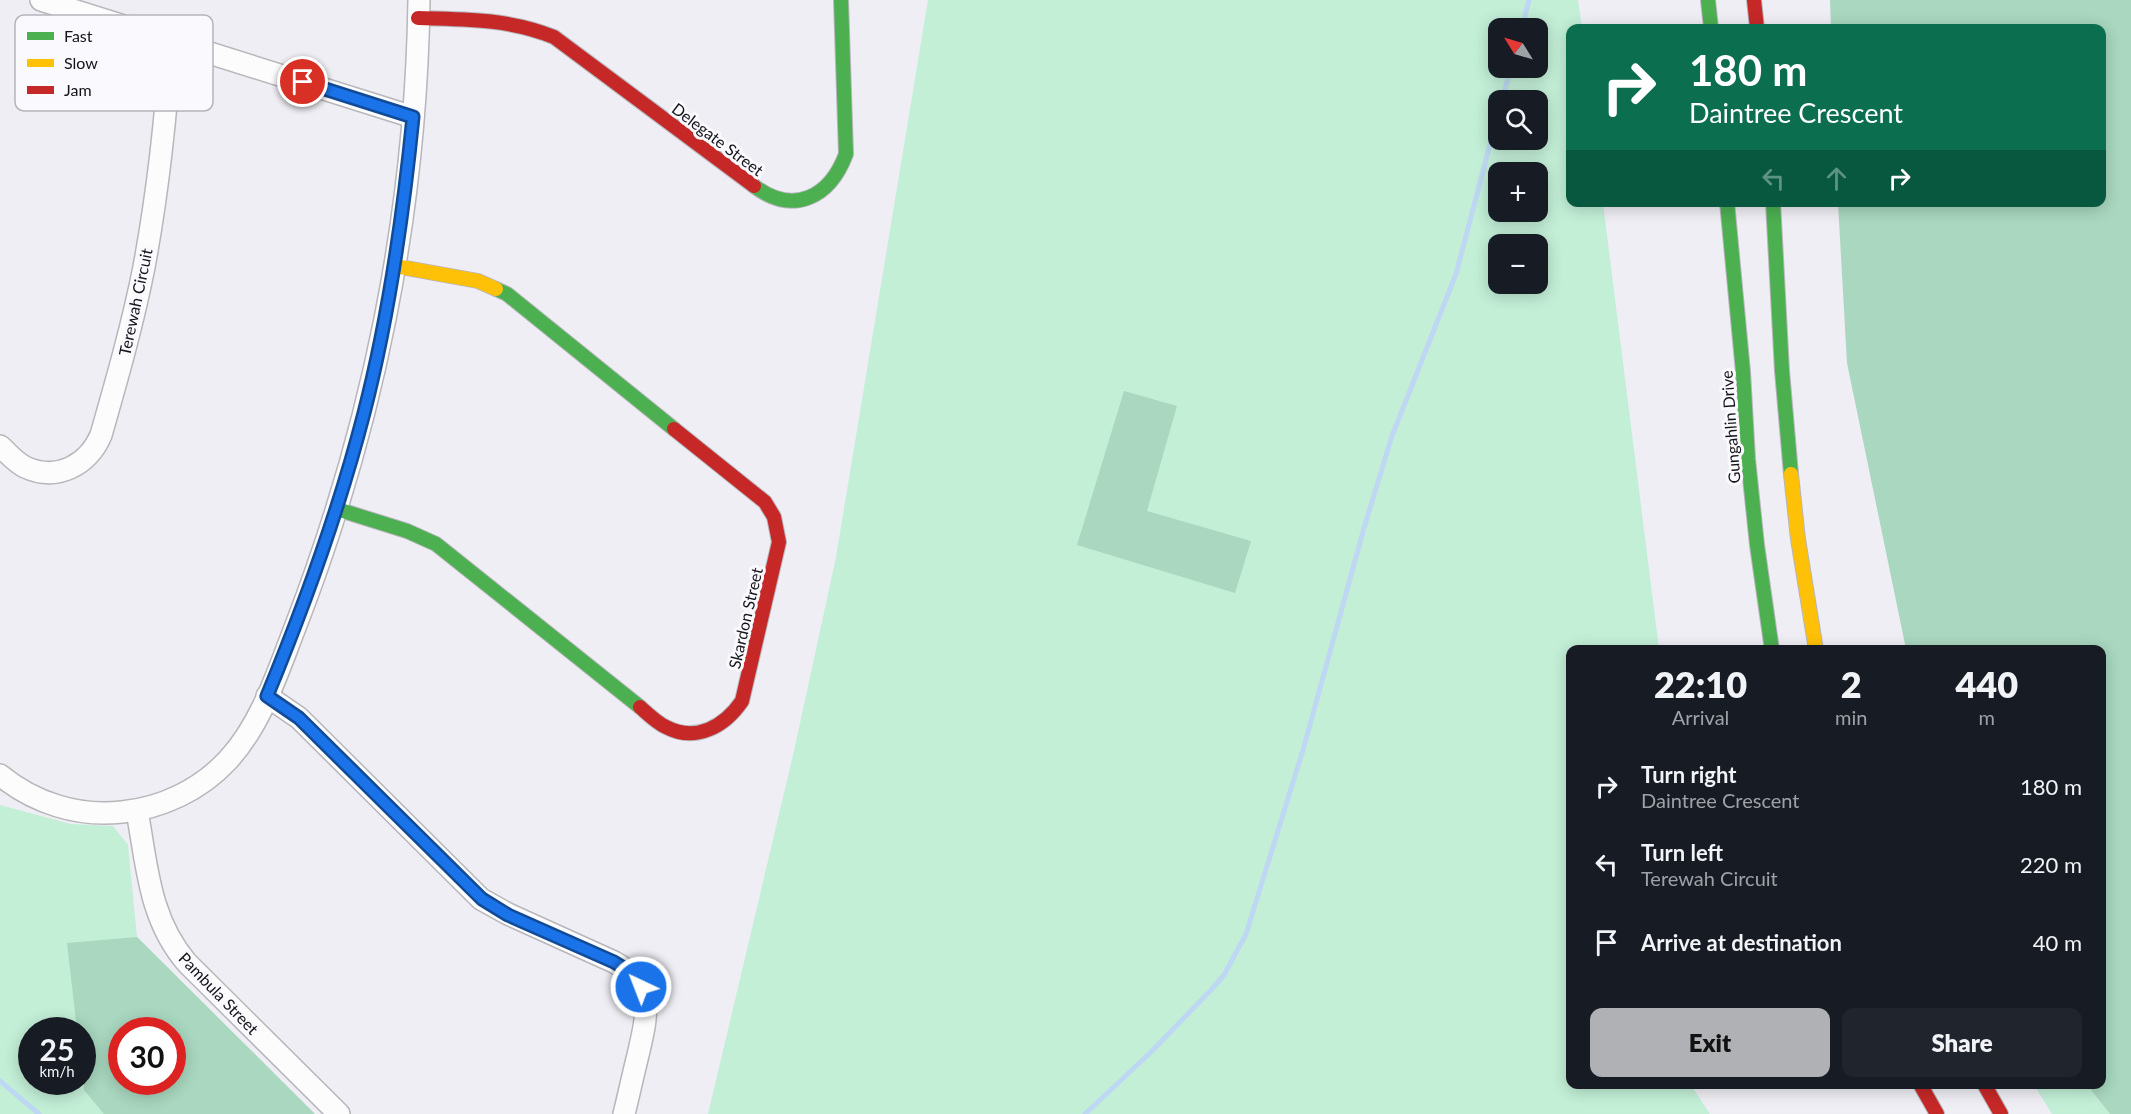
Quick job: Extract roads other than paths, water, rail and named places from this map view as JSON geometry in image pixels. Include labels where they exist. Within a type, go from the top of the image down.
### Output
[{"type":"main road","name":"Delegate Street","points":[[419,9],[525,25],[554,37],[759,190],[776,199],[794,201],[813,197],[828,187],[840,172],[846,154],[841,0]]},
{"type":"main road","points":[[1708,0],[1711,24]]},
{"type":"main road","points":[[1754,0],[1757,24]]},
{"type":"main road","name":"Gungahlin Drive","points":[[1727,207],[1743,372],[1749,469],[1771,645]]},
{"type":"main road","points":[[1773,207],[1781,369],[1788,454],[1798,540],[1815,645]]},
{"type":"main road","name":"Skardon Street","points":[[337,508],[407,531],[436,544],[665,727],[683,733],[710,731],[726,722],[742,701],[779,542],[774,517],[765,502],[507,294],[478,281],[395,266]]},
{"type":"main road","points":[[1913,1089],[1937,1114]]},
{"type":"main road","points":[[1987,1089],[2001,1114]]},
{"type":"street","points":[[41,0],[89,15]]},
{"type":"street","points":[[0,775],[33,796],[66,808],[101,813],[137,811],[162,804],[186,793],[215,773],[249,733],[267,696],[306,599],[337,508],[364,413],[395,266],[413,117],[419,9]]},
{"type":"street","points":[[213,54],[413,117]]},
{"type":"street","name":"Terewah Circuit","points":[[0,446],[18,463],[26,467],[53,472],[71,468],[87,458],[101,435],[129,335],[148,245],[165,111]]},
{"type":"street","points":[[267,696],[299,718],[482,899],[508,915],[614,962],[630,972],[641,987],[646,1014],[624,1114]]},
{"type":"street","name":"Pambula Street","points":[[137,811],[153,897],[159,919],[169,939],[187,963],[339,1114]]},
{"type":"waterway","points":[[1524,18],[1529,0]]},
{"type":"waterway","points":[[1505,90],[1508,78]]},
{"type":"waterway","points":[[1085,1114],[1151,1052],[1211,990],[1224,975],[1246,934],[1303,750],[1364,528],[1392,436],[1456,274],[1489,150]]},
{"type":"waterway","points":[[0,1081],[39,1114]]}]
